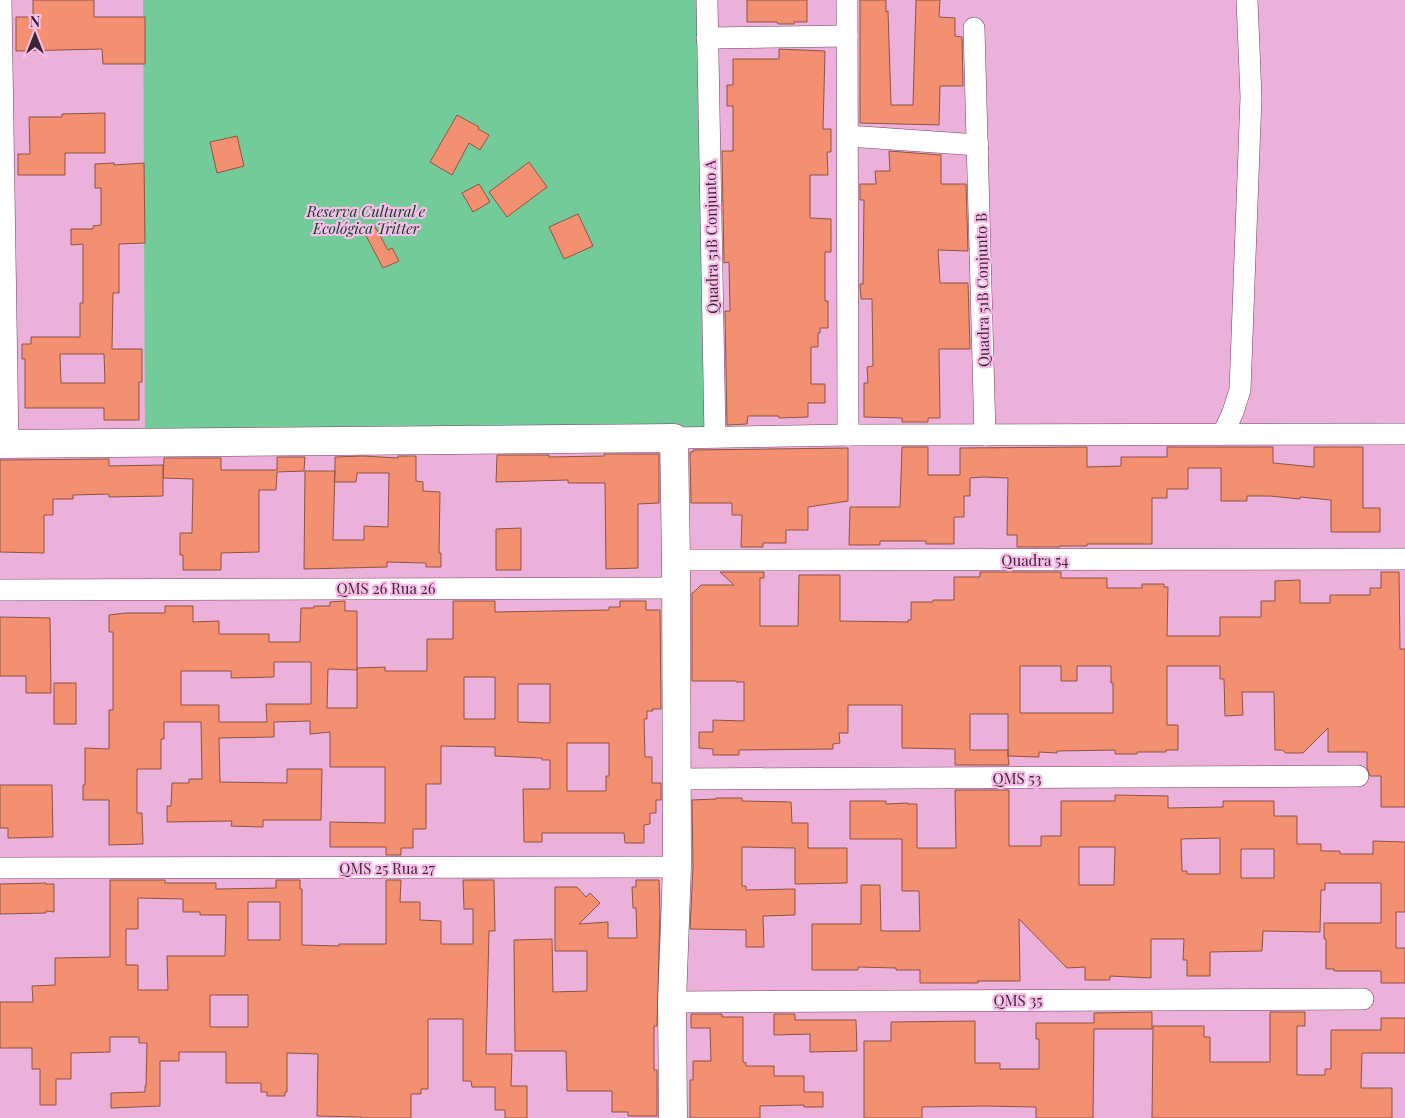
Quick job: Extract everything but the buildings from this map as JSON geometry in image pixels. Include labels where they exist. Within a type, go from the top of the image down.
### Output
[{"type":"street","points":[[1,0],[4,444],[848,435],[1405,434]]},
{"type":"street","name":"Quadra 51B Conjunto A","points":[[707,0],[715,436]]},
{"type":"street","points":[[847,0],[848,435]]},
{"type":"street","points":[[1222,434],[1233,412],[1240,390],[1251,97],[1247,0]]},
{"type":"street","name":"Quadra 51B Conjunto B","points":[[974,28],[985,435]]},
{"type":"street","points":[[707,38],[847,36]]},
{"type":"street","points":[[848,136],[978,145]]},
{"type":"street","points":[[673,1118],[672,1002],[677,867],[674,438]]},
{"type":"street","name":"Quadra 54","points":[[676,560],[1400,559]]},
{"type":"street","name":"QMS 26 Rua 26","points":[[0,590],[96,588],[676,588]]},
{"type":"street","name":"QMS 53","points":[[677,779],[1358,776]]},
{"type":"street","name":"QMS 25 Rua 27","points":[[0,868],[677,867]]},
{"type":"street","name":"QMS 35","points":[[672,1002],[1363,999]]},
{"type":"green space","name":"Reserva Cultural e Ecológica Tritter","points":[[143,0],[709,0],[712,433],[145,441]]}]
